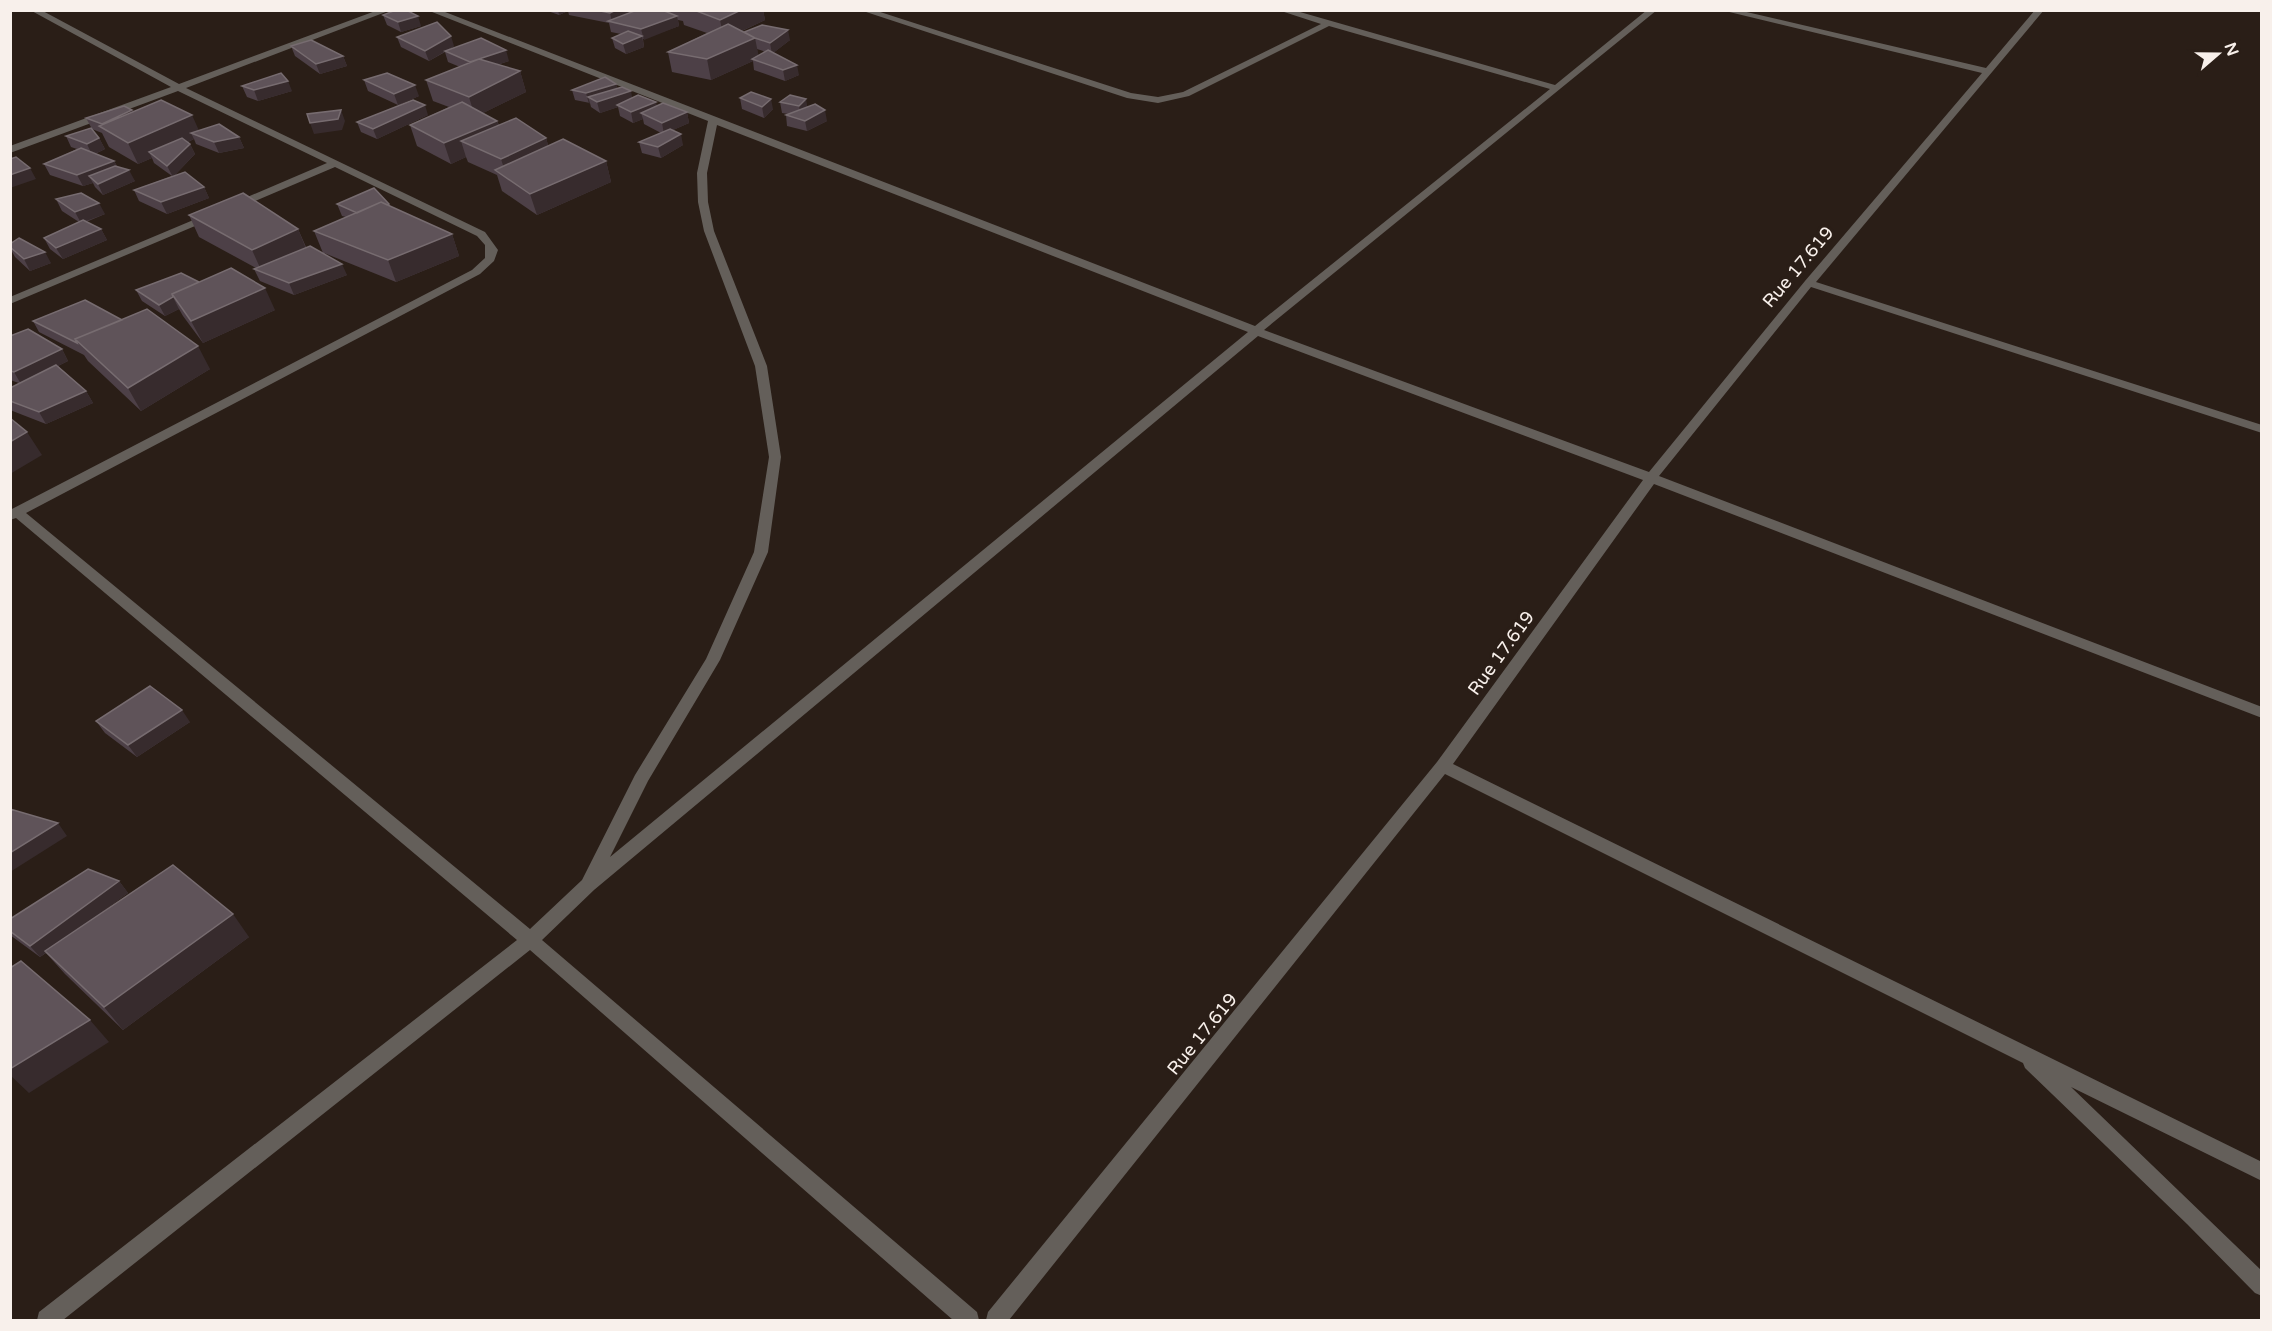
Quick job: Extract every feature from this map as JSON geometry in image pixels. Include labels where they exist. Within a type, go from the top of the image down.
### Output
[{"type":"street","points":[[34,10],[179,87],[481,234],[491,243],[494,251],[490,262],[476,272],[14,514],[530,940],[969,1320]]},
{"type":"street","points":[[10,150],[387,10]]},
{"type":"street","points":[[431,10],[1256,331],[1651,478],[2262,713]]},
{"type":"street","points":[[864,10],[1130,96],[1158,100],[1186,94],[1329,23]]},
{"type":"street","points":[[1282,10],[1557,88]]},
{"type":"street","points":[[47,1320],[530,940],[588,885],[1256,331],[1653,10]]},
{"type":"street","points":[[1725,10],[1989,72]]},
{"type":"street","name":"Rue 17.619","points":[[996,1320],[1443,766],[1651,478],[1809,283],[2040,10]]},
{"type":"street","points":[[588,885],[641,779],[713,660],[761,552],[775,457],[761,366],[709,231],[703,202],[702,173],[713,120]]},
{"type":"street","points":[[10,301],[334,164]]},
{"type":"street","points":[[1809,283],[2262,429]]},
{"type":"street","points":[[1443,766],[2262,1172]]},
{"type":"street","points":[[2020,1052],[2194,1217],[2262,1287]]},
{"type":"building","points":[[396,10],[406,10],[418,16],[398,22],[383,15]]},
{"type":"building","points":[[596,10],[616,10],[610,13]]},
{"type":"building","points":[[637,10],[662,10],[677,16],[641,29],[608,21]]},
{"type":"building","points":[[694,10],[741,10],[720,20]]},
{"type":"building","points":[[437,22],[451,36],[425,51],[397,37]]},
{"type":"building","points":[[728,24],[755,38],[707,59],[668,52]]},
{"type":"building","points":[[762,25],[788,30],[770,43],[744,32]]},
{"type":"building","points":[[628,31],[642,36],[623,44],[612,38]]},
{"type":"building","points":[[481,38],[506,50],[470,62],[445,51]]},
{"type":"building","points":[[311,40],[343,56],[316,64],[291,46]]},
{"type":"building","points":[[768,50],[797,65],[783,70],[752,59]]},
{"type":"building","points":[[479,59],[520,71],[469,97],[426,80]]},
{"type":"building","points":[[281,73],[288,81],[254,90],[242,86]]},
{"type":"building","points":[[387,73],[415,85],[394,94],[364,80]]},
{"type":"building","points":[[605,77],[616,84],[586,93],[572,90]]},
{"type":"building","points":[[622,87],[631,91],[597,102],[588,97]]},
{"type":"building","points":[[751,92],[771,99],[762,107],[740,98]]},
{"type":"building","points":[[638,95],[656,102],[631,112],[617,105]]},
{"type":"building","points":[[790,95],[806,99],[799,106],[780,102]]},
{"type":"building","points":[[161,100],[192,115],[128,143],[99,126]]},
{"type":"building","points":[[413,100],[425,105],[373,129],[357,122]]},
{"type":"building","points":[[462,102],[497,121],[444,143],[410,125]]},
{"type":"building","points":[[663,103],[687,112],[662,123],[641,113]]},
{"type":"building","points":[[815,104],[825,110],[805,121],[786,115]]},
{"type":"building","points":[[124,106],[132,110],[102,124],[86,118]]},
{"type":"building","points":[[341,110],[338,119],[310,123],[307,114]]},
{"type":"building","points":[[516,118],[546,138],[501,159],[461,141]]},
{"type":"building","points":[[219,124],[239,137],[214,142],[191,133]]},
{"type":"building","points":[[91,128],[99,138],[87,144],[66,136]]},
{"type":"building","points":[[670,129],[681,134],[658,147],[639,142]]},
{"type":"building","points":[[182,138],[190,144],[167,166],[149,152]]},
{"type":"building","points":[[563,139],[606,161],[530,194],[495,170]]},
{"type":"building","points":[[81,148],[114,161],[77,175],[44,164]]},
{"type":"building","points":[[16,157],[30,168],[10,175],[10,159]]},
{"type":"building","points":[[115,166],[129,170],[98,184],[89,176]]},
{"type":"building","points":[[185,172],[204,187],[161,202],[134,190]]},
{"type":"building","points":[[374,188],[389,204],[381,202],[357,213],[337,204]]},
{"type":"building","points":[[81,193],[99,203],[75,212],[56,199]]},
{"type":"building","points":[[243,193],[298,229],[252,250],[189,215]]},
{"type":"building","points":[[381,202],[452,234],[388,260],[314,231]]},
{"type":"building","points":[[83,220],[101,229],[56,248],[44,238]]},
{"type":"building","points":[[19,238],[45,252],[24,259],[10,247],[10,244]]},
{"type":"building","points":[[310,246],[342,264],[289,283],[254,269]]},
{"type":"building","points":[[231,268],[265,288],[191,321],[172,294]]},
{"type":"building","points":[[181,273],[199,282],[172,294],[173,297],[159,305],[136,290]]},
{"type":"building","points":[[85,300],[122,320],[75,339],[77,343],[33,321]]},
{"type":"building","points":[[147,309],[198,346],[128,388],[75,339]]},
{"type":"building","points":[[28,329],[62,349],[14,372],[10,371],[10,336]]},
{"type":"building","points":[[56,365],[86,391],[39,412],[10,401],[10,388]]},
{"type":"building","points":[[10,418],[27,432],[10,442]]},
{"type":"building","points":[[150,686],[182,710],[128,745],[96,721]]},
{"type":"building","points":[[10,809],[58,823],[10,853]]},
{"type":"building","points":[[173,865],[233,914],[104,1007],[45,951]]},
{"type":"building","points":[[88,869],[119,881],[30,946],[10,931],[10,919]]},
{"type":"building","points":[[21,961],[90,1020],[10,1069],[10,968]]}]
